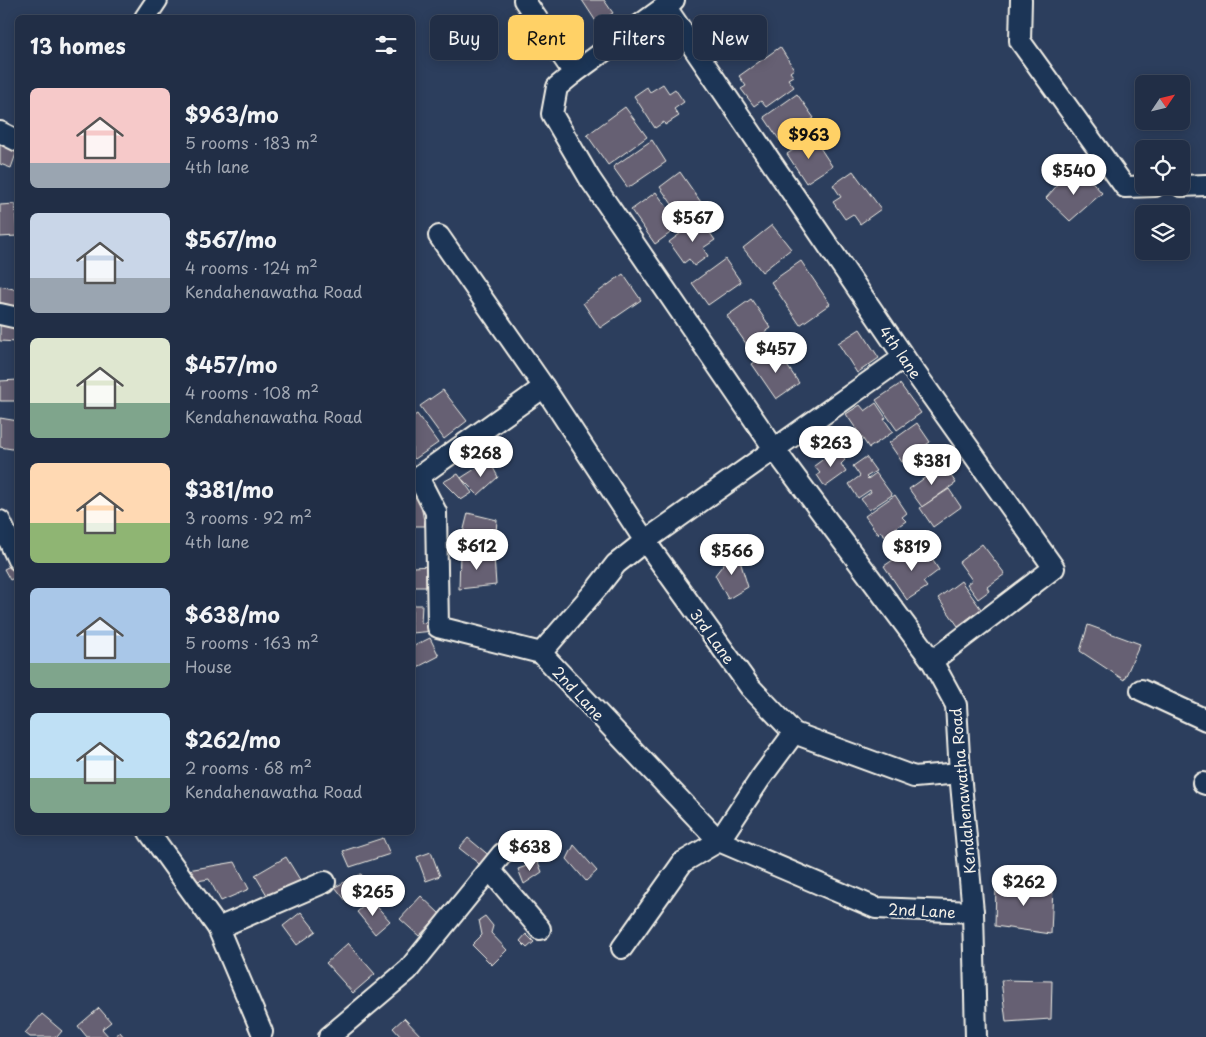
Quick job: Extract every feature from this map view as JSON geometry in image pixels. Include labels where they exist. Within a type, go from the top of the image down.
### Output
[{"type":"street","points":[[147,15],[157,0]]},
{"type":"street","points":[[524,0],[574,73]]},
{"type":"street","points":[[1021,0],[1020,41],[1126,187],[1135,187]]},
{"type":"street","name":"Kendahenawatha Road","points":[[670,3],[557,87],[552,114],[590,179],[775,450],[932,661],[956,705],[960,773],[973,912],[976,1037]]},
{"type":"street","name":"4th lane","points":[[670,3],[904,357],[1054,568],[932,661]]},
{"type":"street","points":[[0,132],[15,140]]},
{"type":"street","points":[[1190,186],[1206,185]]},
{"type":"street","name":"3rd Lane","points":[[439,236],[544,387],[645,541],[750,687],[794,733],[914,777],[960,773]]},
{"type":"street","points":[[0,314],[15,317]]},
{"type":"street","points":[[541,653],[616,564],[645,541],[904,357]]},
{"type":"street","name":"2nd Lane","points":[[544,387],[415,473],[436,512],[438,627],[541,653],[719,841],[876,908],[973,912]]},
{"type":"street","points":[[0,521],[15,554]]},
{"type":"street","points":[[1140,690],[1206,720]]},
{"type":"street","points":[[622,948],[683,862],[719,841],[760,779],[794,733]]},
{"type":"street","points":[[151,835],[218,928],[260,1035]]},
{"type":"street","points":[[329,1037],[408,970],[502,854]]},
{"type":"street","points":[[490,870],[540,929]]},
{"type":"street","points":[[218,928],[325,882]]},
{"type":"building","points":[[582,0],[604,0],[613,13],[610,15],[594,15],[594,18]]},
{"type":"building","points":[[780,47],[794,69],[790,72],[793,76],[788,79],[794,87],[766,107],[761,101],[754,106],[741,89],[746,86],[739,76],[762,60],[767,60],[767,56]]},
{"type":"building","points":[[663,84],[669,93],[675,89],[684,102],[674,109],[679,116],[665,125],[664,122],[655,128],[634,96],[647,87],[650,92]]},
{"type":"building","points":[[797,94],[814,118],[780,141],[764,117]]},
{"type":"building","points":[[625,107],[647,137],[608,165],[587,135]]},
{"type":"building","points":[[813,137],[832,166],[806,183],[787,154]]},
{"type":"building","points":[[652,140],[666,162],[628,188],[613,167]]},
{"type":"building","points":[[0,145],[15,150],[11,168],[0,164]]},
{"type":"building","points":[[853,171],[881,209],[860,224],[853,214],[845,219],[833,202],[841,197],[833,185]]},
{"type":"building","points":[[680,172],[705,208],[685,223],[683,220],[679,224],[680,226],[655,244],[631,210],[656,192],[669,210],[674,207],[660,187]]},
{"type":"building","points":[[1088,177],[1102,193],[1070,221],[1046,198],[1061,181]]},
{"type":"building","points":[[15,204],[15,236],[0,237],[0,205]]},
{"type":"building","points":[[700,219],[715,240],[703,248],[708,256],[694,266],[689,259],[684,263],[669,242]]},
{"type":"building","points":[[772,225],[791,249],[762,272],[743,248]]},
{"type":"building","points":[[725,259],[741,282],[708,305],[692,283]]},
{"type":"building","points":[[801,261],[830,304],[800,325],[771,282]]},
{"type":"building","points":[[623,274],[641,300],[600,328],[583,303]]},
{"type":"building","points":[[0,286],[15,289],[15,313],[0,310]]},
{"type":"building","points":[[751,299],[771,328],[747,345],[727,316]]},
{"type":"building","points":[[0,321],[15,322],[15,342],[0,341]]},
{"type":"building","points":[[860,329],[879,358],[857,373],[838,343]]},
{"type":"building","points":[[775,348],[799,383],[776,399],[752,364]]},
{"type":"building","points":[[15,380],[15,401],[0,401],[0,381]]},
{"type":"building","points":[[900,384],[921,413],[897,430],[876,400]]},
{"type":"building","points":[[443,390],[467,421],[444,439],[420,406]]},
{"type":"building","points":[[876,403],[893,432],[869,448],[846,414],[860,405],[865,411]]},
{"type":"building","points":[[417,414],[438,443],[415,459],[415,415]]},
{"type":"building","points":[[0,418],[15,420],[15,450],[0,447]]},
{"type":"building","points":[[917,423],[930,442],[902,462],[889,443]]},
{"type":"building","points":[[837,449],[845,460],[841,464],[846,472],[825,487],[817,475],[820,473],[814,466]]},
{"type":"building","points":[[866,457],[876,471],[866,477],[868,479],[876,473],[892,495],[869,510],[861,499],[871,492],[870,490],[858,498],[849,484],[860,476],[853,466]]},
{"type":"building","points":[[489,460],[498,477],[478,495],[461,478]]},
{"type":"building","points":[[943,465],[956,483],[922,507],[909,489]]},
{"type":"building","points":[[458,474],[472,493],[461,500],[443,482]]},
{"type":"building","points":[[949,489],[961,507],[933,527],[920,508]]},
{"type":"building","points":[[419,495],[425,526],[415,526],[415,496]]},
{"type":"building","points":[[895,495],[907,513],[902,517],[906,521],[884,536],[881,531],[878,534],[865,516]]},
{"type":"building","points":[[468,513],[497,520],[495,546],[461,541]]},
{"type":"building","points":[[982,544],[1005,574],[987,587],[989,591],[978,599],[967,584],[972,580],[959,562]]},
{"type":"building","points":[[924,547],[939,570],[923,582],[927,587],[907,600],[884,566],[903,553],[907,559]]},
{"type":"building","points":[[736,548],[748,587],[728,599],[715,575]]},
{"type":"building","points":[[460,554],[494,556],[496,585],[459,589]]},
{"type":"building","points":[[14,564],[15,578],[10,580],[4,569]]},
{"type":"building","points":[[430,566],[429,587],[415,587],[415,567]]},
{"type":"building","points":[[961,581],[981,609],[958,626],[938,598]]},
{"type":"building","points":[[415,605],[422,605],[421,623],[432,621],[434,631],[415,633]]},
{"type":"building","points":[[1088,625],[1140,644],[1124,680],[1080,651]]},
{"type":"building","points":[[430,638],[439,656],[415,668],[415,646]]},
{"type":"building","points":[[383,838],[390,854],[350,867],[343,851]]},
{"type":"building","points":[[468,838],[491,857],[483,867],[459,848]]},
{"type":"building","points":[[574,845],[597,871],[586,881],[567,859]]},
{"type":"building","points":[[431,852],[440,876],[426,881],[417,857]]},
{"type":"building","points":[[286,857],[302,883],[270,900],[255,875]]},
{"type":"building","points":[[235,862],[249,889],[221,901],[209,879],[197,881],[188,870]]},
{"type":"building","points":[[538,862],[542,872],[524,884],[518,869]]},
{"type":"building","points":[[361,874],[370,887],[347,902],[335,887]]},
{"type":"building","points":[[1020,880],[1053,887],[1051,934],[995,926],[996,885]]},
{"type":"building","points":[[421,896],[440,914],[419,936],[400,919]]},
{"type":"building","points":[[371,900],[390,921],[375,934],[357,912]]},
{"type":"building","points":[[301,912],[316,931],[297,945],[283,926]]},
{"type":"building","points":[[485,916],[493,926],[491,933],[507,950],[492,965],[472,945],[482,935],[479,920]]},
{"type":"building","points":[[526,934],[534,942],[527,948],[520,941]]},
{"type":"building","points":[[348,943],[375,974],[353,993],[326,963]]},
{"type":"building","points":[[1001,980],[1052,981],[1051,1019],[1006,1022]]},
{"type":"building","points":[[99,1008],[111,1022],[102,1029],[109,1037],[87,1037],[78,1026]]},
{"type":"building","points":[[42,1014],[62,1031],[57,1037],[30,1037],[25,1033]]},
{"type":"building","points":[[404,1018],[422,1037],[401,1037],[393,1028]]},
{"type":"building","points":[[120,1032],[124,1037],[114,1037]]}]
